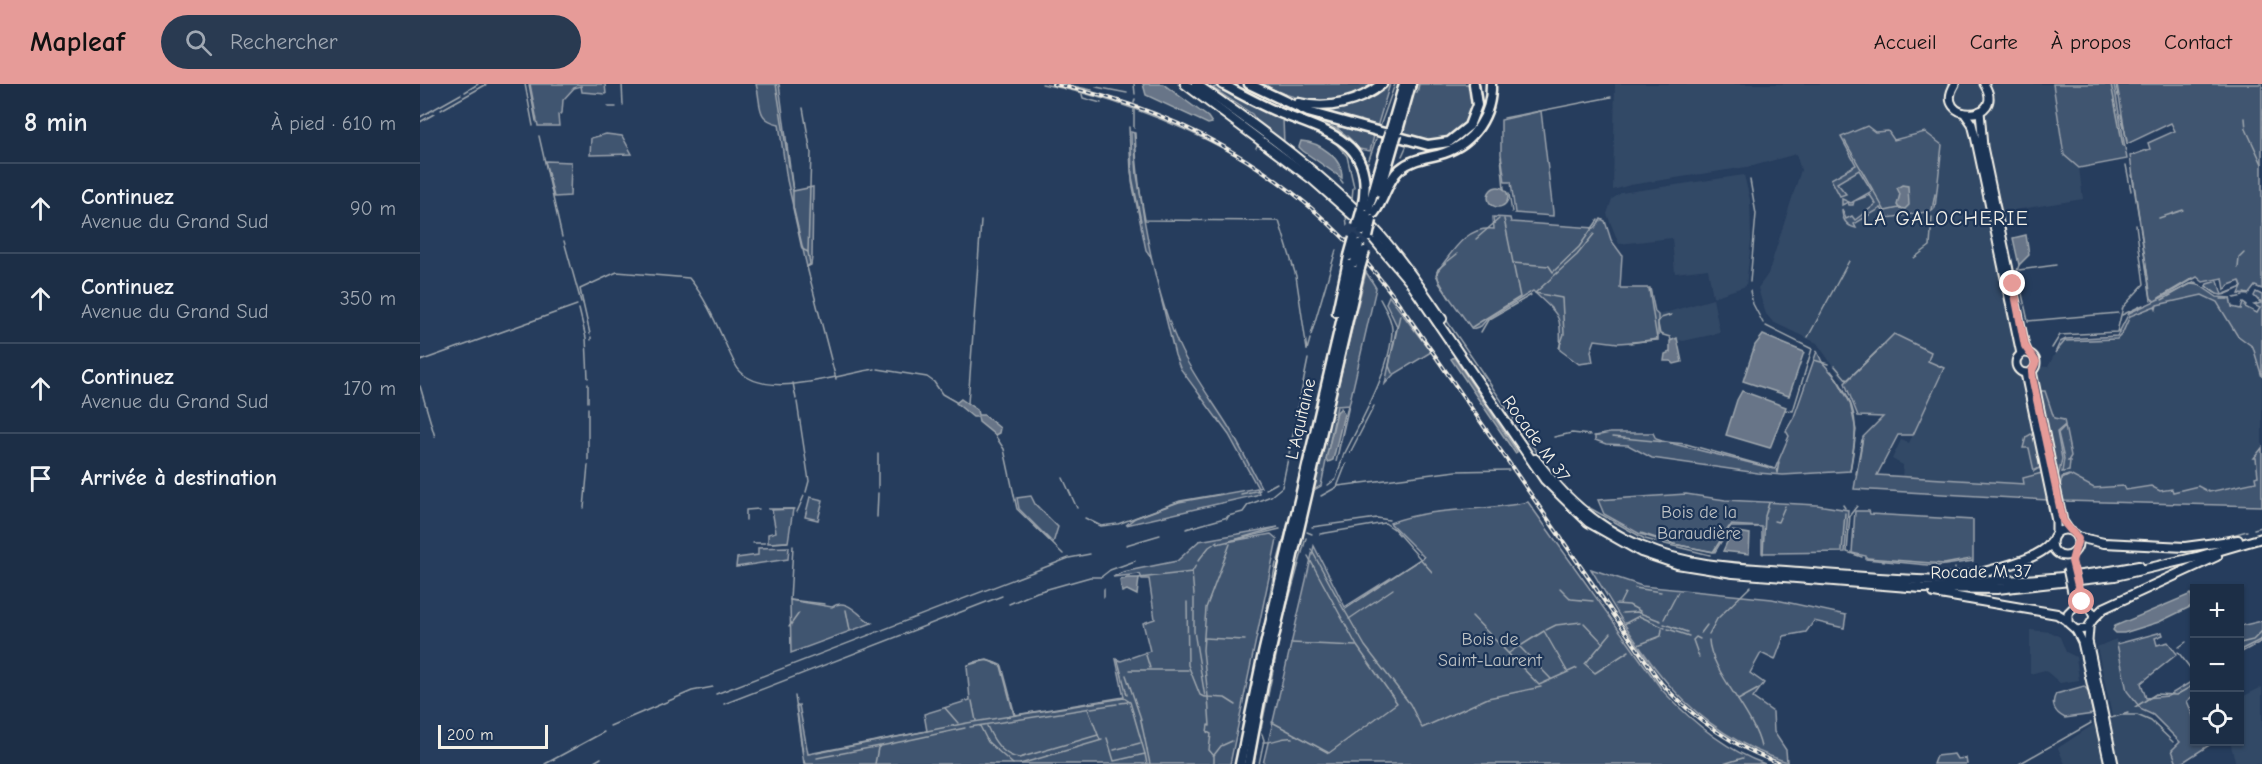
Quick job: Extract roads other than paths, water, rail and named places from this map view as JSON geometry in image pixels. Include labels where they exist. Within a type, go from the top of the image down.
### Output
[{"type":"highway","name":"Rocade M 37","points":[[1185,84],[1324,189],[1376,239],[1423,300],[1541,470],[1564,497],[1591,518],[1622,537],[1679,559],[1725,566],[1903,584],[2067,578],[2152,563],[2262,538]]},
{"type":"highway","name":"Rocade M 37","points":[[1196,84],[1323,180],[1379,234],[1415,279],[1541,470]]},
{"type":"highway","points":[[1222,84],[1268,108],[1329,131],[1344,142],[1354,154],[1363,174],[1369,214]]},
{"type":"highway","points":[[1251,84],[1295,103],[1327,106],[1357,99],[1382,84]]},
{"type":"highway","points":[[1251,84],[1308,112],[1428,145],[1454,140],[1469,126],[1477,105],[1474,84]]},
{"type":"highway","name":"L'Aquitaine","points":[[1393,136],[1404,84]]},
{"type":"highway","name":"L'Aquitaine","points":[[1240,764],[1303,498],[1362,231],[1411,84]]},
{"type":"highway","points":[[1355,262],[1362,231],[1369,214],[1398,171],[1413,161],[1450,151],[1476,132],[1488,110],[1491,84]]},
{"type":"highway","name":"L'Aquitaine","points":[[1303,498],[1355,262]]},
{"type":"highway","name":"L'Aquitaine","points":[[1248,764],[1297,522]]},
{"type":"highway","name":"Rocade M 37","points":[[2241,542],[2262,533]]},
{"type":"highway","points":[[2077,537],[2104,543],[2185,547],[2241,542]]},
{"type":"highway","points":[[2094,618],[2104,608],[2241,542]]},
{"type":"highway","points":[[1903,584],[1970,574],[2038,555],[2051,543]]},
{"type":"highway","points":[[1903,584],[2057,614],[2067,620]]},
{"type":"main road","points":[[1955,84],[1952,101],[1956,109],[1965,114],[1972,124],[1976,136],[2025,354],[2036,362],[2028,372]]},
{"type":"main road","points":[[1984,84],[1988,97],[1980,111],[1983,147],[2025,346],[2025,354],[2016,364],[2028,372],[2059,516],[2056,533],[2051,543],[2054,550],[2070,568]]},
{"type":"main road","points":[[1965,114],[1980,111]]},
{"type":"main road","points":[[2059,516],[2077,537],[2078,545],[2073,552],[2070,568],[2075,591],[2091,610],[2094,618],[2089,628],[2088,641],[2114,764]]},
{"type":"main road","points":[[2056,533],[2069,530]]},
{"type":"main road","points":[[2060,555],[2073,552]]},
{"type":"main road","points":[[2075,591],[2067,620],[2076,630],[2082,642],[2109,764]]},
{"type":"main road","points":[[2071,608],[2085,605]]},
{"type":"main road","points":[[2076,630],[2089,628]]},
{"type":"waterway","points":[[465,92],[478,84]]},
{"type":"waterway","points":[[441,110],[487,84]]},
{"type":"waterway","points":[[525,84],[533,126]]},
{"type":"waterway","points":[[529,84],[536,121]]},
{"type":"waterway","points":[[622,84],[623,105]]},
{"type":"waterway","points":[[776,84],[793,191],[793,208],[802,249],[808,252],[810,264],[807,267],[836,379]]},
{"type":"waterway","points":[[1042,84],[1092,95],[1141,111],[1234,154]]},
{"type":"waterway","points":[[1063,84],[1092,90]]},
{"type":"waterway","points":[[1134,84],[1135,94]]},
{"type":"waterway","points":[[1178,84],[1184,88]]},
{"type":"waterway","points":[[1203,84],[1246,115]]},
{"type":"waterway","points":[[1261,84],[1290,97]]},
{"type":"waterway","points":[[1356,94],[1373,84]]},
{"type":"waterway","points":[[1379,129],[1395,84]]},
{"type":"waterway","points":[[1417,93],[1419,84]]},
{"type":"waterway","points":[[2111,84],[2123,146]]},
{"type":"waterway","points":[[2116,84],[2118,96]]},
{"type":"waterway","points":[[1096,87],[1127,93]]},
{"type":"waterway","points":[[420,117],[461,94]]},
{"type":"waterway","points":[[1082,94],[1083,98],[1101,103]]},
{"type":"waterway","points":[[1504,118],[1611,97]]},
{"type":"waterway","points":[[1134,103],[1135,99]]},
{"type":"waterway","points":[[1250,103],[1283,120]]},
{"type":"waterway","points":[[1272,105],[1314,119],[1340,131],[1359,150],[1365,164]]},
{"type":"waterway","points":[[608,107],[616,107]]},
{"type":"waterway","points":[[803,108],[811,153],[808,252]]},
{"type":"waterway","points":[[1134,110],[1134,128]]},
{"type":"waterway","points":[[420,122],[434,114]]},
{"type":"waterway","points":[[1219,114],[1254,140]]},
{"type":"waterway","points":[[2121,114],[2127,141]]},
{"type":"waterway","points":[[2245,118],[2246,129],[2262,164]]},
{"type":"waterway","points":[[1289,122],[1317,132]]},
{"type":"waterway","points":[[1129,127],[1131,172],[1141,221]]},
{"type":"waterway","points":[[1355,129],[1377,136]]},
{"type":"waterway","points":[[1134,133],[1137,175],[1145,220],[1279,221],[1296,276],[1307,350]]},
{"type":"waterway","points":[[539,136],[562,237]]},
{"type":"waterway","points":[[1332,139],[1347,156],[1354,187]]},
{"type":"waterway","points":[[1366,168],[1376,139]]},
{"type":"waterway","points":[[1845,141],[1885,211],[1899,208]]},
{"type":"waterway","points":[[1256,148],[1258,143]]},
{"type":"waterway","points":[[1402,156],[1407,145]]},
{"type":"waterway","points":[[1501,157],[1504,189]]},
{"type":"waterway","points":[[2126,165],[2131,191]]},
{"type":"waterway","points":[[2132,175],[2139,218]]},
{"type":"waterway","points":[[1340,179],[1343,183]]},
{"type":"waterway","points":[[1750,180],[1756,214],[1750,282]]},
{"type":"waterway","points":[[1352,199],[1353,188]]},
{"type":"waterway","points":[[1509,194],[1512,212]]},
{"type":"waterway","points":[[1932,210],[1935,194]]},
{"type":"waterway","points":[[2159,218],[2183,210]]},
{"type":"waterway","points":[[1346,216],[1347,225]]},
{"type":"waterway","points":[[1914,258],[1930,246],[1932,217]]},
{"type":"waterway","points":[[1476,239],[1499,219]]},
{"type":"waterway","points":[[1472,327],[1520,297],[1504,219]]},
{"type":"waterway","points":[[1513,263],[1549,266],[1553,272],[1579,247],[1598,220]]},
{"type":"waterway","points":[[968,403],[981,221]]},
{"type":"waterway","points":[[2052,348],[2060,335],[2117,332],[2123,307],[2144,284],[2136,225]]},
{"type":"waterway","points":[[2140,226],[2151,300]]},
{"type":"waterway","points":[[1559,348],[1564,334],[1562,298],[1535,293],[1577,255],[1594,234]]},
{"type":"waterway","points":[[1385,235],[1390,241]]},
{"type":"waterway","points":[[564,241],[581,302]]},
{"type":"waterway","points":[[1393,244],[1436,304]]},
{"type":"waterway","points":[[1311,335],[1336,250]]},
{"type":"waterway","points":[[2238,268],[2239,258],[2244,253]]},
{"type":"waterway","points":[[1449,298],[1436,275],[1438,269],[1457,254]]},
{"type":"waterway","points":[[1808,337],[1849,261]]},
{"type":"waterway","points":[[2019,265],[2017,271],[2028,321],[2118,313]]},
{"type":"waterway","points":[[2019,270],[2056,265]]},
{"type":"waterway","points":[[583,303],[580,289],[617,272],[689,278],[709,308],[735,364],[746,376],[761,383],[780,385],[822,380],[875,369]]},
{"type":"waterway","points":[[2159,298],[2193,278]]},
{"type":"waterway","points":[[2162,300],[2190,284],[2200,285]]},
{"type":"waterway","points":[[2206,286],[2217,294]]},
{"type":"waterway","points":[[1630,343],[1657,339],[1649,289]]},
{"type":"waterway","points":[[1750,291],[1753,304],[1763,323]]},
{"type":"waterway","points":[[2244,293],[2248,294]]},
{"type":"waterway","points":[[1481,332],[1488,320],[1531,295]]},
{"type":"waterway","points":[[2234,298],[2243,296]]},
{"type":"waterway","points":[[1345,453],[1382,376],[1391,344],[1391,321],[1380,299]]},
{"type":"waterway","points":[[2221,299],[2228,299]]},
{"type":"waterway","points":[[2258,300],[2262,302]]},
{"type":"waterway","points":[[583,303],[590,334]]},
{"type":"waterway","points":[[420,361],[577,305]]},
{"type":"waterway","points":[[2122,315],[2143,305]]},
{"type":"waterway","points":[[579,309],[586,338],[588,378]]},
{"type":"waterway","points":[[1392,373],[1389,366],[1400,315]]},
{"type":"waterway","points":[[1658,322],[1661,318],[1671,315]]},
{"type":"waterway","points":[[1445,318],[1542,460]]},
{"type":"waterway","points":[[1658,324],[1660,334],[1670,337],[1671,340]]},
{"type":"waterway","points":[[1766,326],[1812,349],[1793,411],[1785,410]]},
{"type":"waterway","points":[[1307,350],[1310,339]]},
{"type":"waterway","points":[[1835,366],[1847,380],[1885,344]]},
{"type":"waterway","points":[[1296,418],[1308,359]]},
{"type":"waterway","points":[[1814,360],[1828,364]]},
{"type":"waterway","points":[[878,369],[927,377],[934,382],[942,394],[956,402]]},
{"type":"waterway","points":[[1831,371],[1852,407],[1855,430],[1850,471]]},
{"type":"waterway","points":[[793,383],[796,399]]},
{"type":"waterway","points":[[588,384],[588,402]]},
{"type":"waterway","points":[[420,386],[435,437]]},
{"type":"waterway","points":[[797,402],[809,481],[806,492]]},
{"type":"waterway","points":[[1350,453],[1374,406]]},
{"type":"waterway","points":[[588,408],[588,460]]},
{"type":"waterway","points":[[1227,519],[1228,516],[1243,512],[1248,505],[1271,496],[1282,487],[1295,425]]},
{"type":"waterway","points":[[1554,437],[1572,433],[1590,435]]},
{"type":"waterway","points":[[994,434],[1004,449],[1017,509],[1063,554]]},
{"type":"waterway","points":[[1594,436],[1599,436]]},
{"type":"waterway","points":[[1612,437],[1686,444],[1772,468]]},
{"type":"waterway","points":[[1856,474],[1862,440]]},
{"type":"waterway","points":[[1328,485],[1336,479],[1344,453]]},
{"type":"waterway","points":[[878,454],[878,488]]},
{"type":"waterway","points":[[1777,473],[1779,462]]},
{"type":"waterway","points":[[1321,496],[1337,487],[1346,464]]},
{"type":"waterway","points":[[584,508],[588,465]]},
{"type":"waterway","points":[[1338,486],[1456,471],[1509,470]]},
{"type":"waterway","points":[[1063,478],[1077,508]]},
{"type":"waterway","points":[[1266,489],[1277,483]]},
{"type":"waterway","points":[[1241,494],[1260,490]]},
{"type":"waterway","points":[[877,517],[878,493]]},
{"type":"waterway","points":[[1118,524],[1180,501],[1221,494]]},
{"type":"waterway","points":[[797,512],[804,496]]},
{"type":"waterway","points":[[1763,554],[1765,516],[1769,503]]},
{"type":"waterway","points":[[1774,521],[1778,522],[1785,506]]},
{"type":"waterway","points":[[1857,506],[1850,515],[1847,552],[1862,557]]},
{"type":"waterway","points":[[1588,507],[1645,539],[1710,555]]},
{"type":"waterway","points":[[746,520],[746,510],[759,509]]},
{"type":"waterway","points":[[768,509],[794,509]]},
{"type":"waterway","points":[[1842,551],[1845,513]]},
{"type":"waterway","points":[[1186,529],[1228,517]]},
{"type":"waterway","points":[[1085,518],[1101,526],[1117,524]]},
{"type":"waterway","points":[[1312,527],[1377,518],[1389,520]]},
{"type":"waterway","points":[[1320,534],[1385,523],[1394,529],[1432,572]]},
{"type":"waterway","points":[[1278,560],[1287,527]]},
{"type":"waterway","points":[[1641,533],[1674,544],[1713,552],[1729,527],[1757,527]]},
{"type":"waterway","points":[[2254,529],[2262,527]]},
{"type":"waterway","points":[[1217,544],[1280,529]]},
{"type":"waterway","points":[[2218,539],[2247,531]]},
{"type":"waterway","points":[[1307,532],[1312,534]]},
{"type":"waterway","points":[[1126,545],[1160,535]]},
{"type":"waterway","points":[[1283,621],[1306,538]]},
{"type":"waterway","points":[[1198,561],[1209,547],[1218,541]]},
{"type":"waterway","points":[[771,543],[787,542]]},
{"type":"waterway","points":[[753,543],[765,543]]},
{"type":"waterway","points":[[1230,544],[1206,608],[1203,650],[1208,697],[1225,698],[1236,705]]},
{"type":"waterway","points":[[793,546],[790,600],[825,604]]},
{"type":"waterway","points":[[1311,549],[1344,610],[1420,559]]},
{"type":"waterway","points":[[716,694],[1069,558],[1090,554]]},
{"type":"waterway","points":[[1272,722],[1329,753],[1397,703],[1357,646],[1308,556]]},
{"type":"waterway","points":[[1867,558],[1944,564],[1971,559]]},
{"type":"waterway","points":[[1101,577],[1110,570],[1135,561]]},
{"type":"waterway","points":[[1266,614],[1276,563]]},
{"type":"waterway","points":[[1192,572],[1196,565]]},
{"type":"waterway","points":[[1139,578],[1192,572],[1194,595]]},
{"type":"waterway","points":[[1009,604],[1037,592],[1090,577],[1102,577]]},
{"type":"waterway","points":[[1709,634],[1717,619],[1751,586]]},
{"type":"waterway","points":[[1560,588],[1571,599],[1593,601]]},
{"type":"waterway","points":[[1635,588],[1661,592]]},
{"type":"waterway","points":[[1104,589],[1104,597]]},
{"type":"waterway","points":[[1349,619],[1393,589]]},
{"type":"waterway","points":[[1664,619],[1678,592]]},
{"type":"waterway","points":[[1620,603],[1625,593]]},
{"type":"waterway","points":[[724,704],[1002,596]]},
{"type":"waterway","points":[[1194,598],[1194,631],[1205,697],[1208,697],[1210,726],[1208,725],[1207,732],[1211,734],[1209,750],[1214,756],[1214,764]]},
{"type":"waterway","points":[[1187,602],[1188,665],[1200,695],[1204,697]]},
{"type":"waterway","points":[[1615,604],[1629,605],[1640,611],[1639,613]]},
{"type":"waterway","points":[[846,610],[850,630]]},
{"type":"waterway","points":[[1345,611],[1365,646],[1410,704],[1420,724]]},
{"type":"waterway","points":[[1622,613],[1637,612],[1661,621]]},
{"type":"waterway","points":[[789,627],[799,613]]},
{"type":"waterway","points":[[1472,616],[1539,685],[1577,668]]},
{"type":"waterway","points":[[1624,624],[1639,616],[1665,628]]},
{"type":"waterway","points":[[1546,630],[1556,625],[1581,622]]},
{"type":"waterway","points":[[1584,623],[1602,642]]},
{"type":"waterway","points":[[1235,764],[1264,624]]},
{"type":"waterway","points":[[1664,624],[1687,632]]},
{"type":"waterway","points":[[1701,633],[1707,625]]},
{"type":"waterway","points":[[1261,729],[1282,627]]},
{"type":"waterway","points":[[1638,645],[1661,636],[1662,629]]},
{"type":"waterway","points":[[1668,629],[1689,636]]},
{"type":"waterway","points":[[1522,645],[1544,631],[1567,671]]},
{"type":"waterway","points":[[2244,642],[2253,640],[2262,631]]},
{"type":"waterway","points":[[1611,633],[1585,664],[1595,673],[1629,651]]},
{"type":"waterway","points":[[1699,657],[1693,640],[1696,637],[1700,639]]},
{"type":"waterway","points":[[1204,638],[1245,640]]},
{"type":"waterway","points":[[2244,648],[2262,639]]},
{"type":"waterway","points":[[1709,640],[1717,665],[1750,720],[1761,747]]},
{"type":"waterway","points":[[2179,647],[2186,642]]},
{"type":"waterway","points":[[1291,643],[1356,646]]},
{"type":"waterway","points":[[1509,653],[1519,646],[1551,679]]},
{"type":"waterway","points":[[1145,652],[1150,668]]},
{"type":"waterway","points":[[2178,652],[2190,668]]},
{"type":"waterway","points":[[968,665],[987,660],[1001,666],[1014,715]]},
{"type":"waterway","points":[[1118,661],[1127,695]]},
{"type":"waterway","points":[[1130,670],[1188,670]]},
{"type":"waterway","points":[[1126,675],[1140,716],[1150,764]]},
{"type":"waterway","points":[[610,726],[692,691],[713,687]]},
{"type":"waterway","points":[[1421,726],[1422,728],[1488,698],[1541,687]]},
{"type":"waterway","points":[[2135,707],[2156,694],[2176,695],[2190,687]]},
{"type":"waterway","points":[[1738,700],[1758,689]]},
{"type":"waterway","points":[[795,696],[803,754]]},
{"type":"waterway","points":[[817,753],[967,723],[1124,698],[1130,702],[1145,754]]},
{"type":"waterway","points":[[972,701],[976,721]]},
{"type":"waterway","points":[[1120,703],[1128,702]]},
{"type":"waterway","points":[[970,727],[1117,704]]},
{"type":"waterway","points":[[945,708],[958,723]]},
{"type":"waterway","points":[[1088,709],[1100,740]]},
{"type":"waterway","points":[[2111,718],[2128,713]]},
{"type":"waterway","points":[[2123,715],[2137,715],[2151,721],[2173,742]]},
{"type":"waterway","points":[[2019,764],[2091,723]]},
{"type":"waterway","points":[[980,726],[988,742],[1013,764]]},
{"type":"waterway","points":[[987,726],[1003,751],[1019,758],[1098,735]]},
{"type":"waterway","points":[[875,764],[878,748],[881,746],[965,728]]},
{"type":"waterway","points":[[545,764],[604,732]]},
{"type":"waterway","points":[[1259,764],[1264,740],[1262,734]]},
{"type":"waterway","points":[[1254,764],[1258,737]]},
{"type":"waterway","points":[[1107,738],[1114,761],[1145,754],[1147,764]]},
{"type":"waterway","points":[[1263,742],[1293,738]]},
{"type":"waterway","points":[[1020,764],[1102,740]]},
{"type":"waterway","points":[[1214,755],[1221,746],[1232,741]]},
{"type":"waterway","points":[[1114,750],[1140,743]]},
{"type":"waterway","points":[[817,758],[880,746]]},
{"type":"waterway","points":[[591,764],[601,758]]},
{"type":"waterway","points":[[1723,764],[1743,758]]},
{"type":"railway","points":[[1053,84],[1105,97],[1154,114],[1202,135],[1246,160],[1289,190],[1328,223],[1365,261],[1398,302],[1661,683],[1687,709],[1716,731],[1731,741],[1781,764]]},
{"type":"district","name":"LA GALOCHERIE","points":[[1946,218]]},
{"type":"park label","name":"Bois de la Baraudière","points":[[1699,522]]},
{"type":"park label","name":"Bois de Saint-Laurent","points":[[1490,649]]}]
